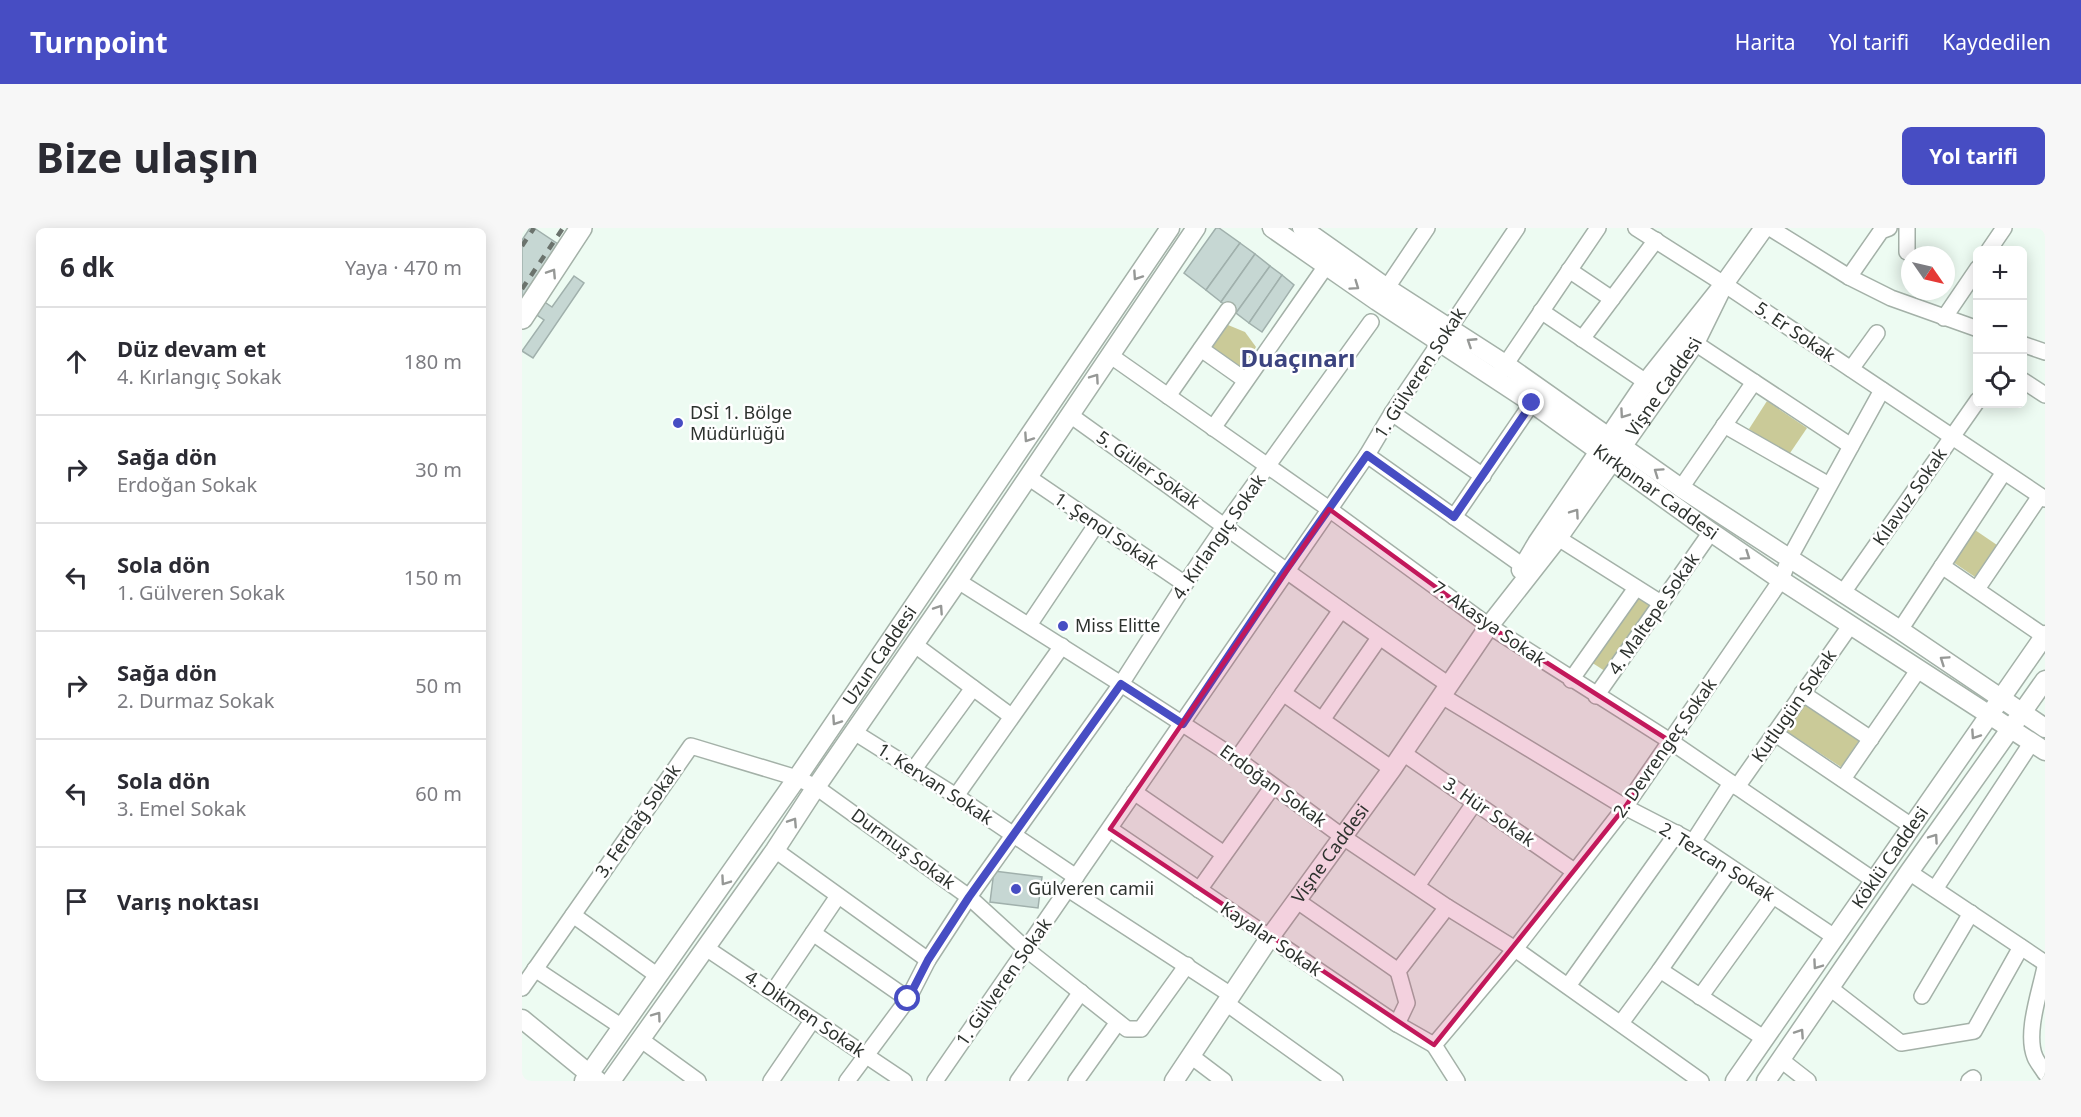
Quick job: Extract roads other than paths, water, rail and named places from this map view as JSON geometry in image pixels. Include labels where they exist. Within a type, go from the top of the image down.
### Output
[{"type":"highway","points":[[522,318],[581,228]]},
{"type":"main road","name":"Uzun Caddesi","points":[[590,1079],[622,1027],[797,778],[1170,228]]},
{"type":"main road","name":"Uzun Caddesi","points":[[611,1081],[775,850],[1196,228]]},
{"type":"main road","name":"Kırkpınar Caddesi","points":[[1272,228],[1326,266],[1382,295],[1501,371],[1610,449],[1711,532],[1850,626],[2039,746]]},
{"type":"main road","name":"Kırkpınar Caddesi","points":[[1302,228],[1382,295]]},
{"type":"main road","name":"Vişne Caddesi","points":[[1174,1081],[1270,937],[1392,769],[1489,626],[1558,538],[1646,382],[1724,284],[1764,228]]},
{"type":"main road","name":"Vişne Caddesi","points":[[1489,626],[1523,566],[1610,449],[1695,343],[1724,284]]},
{"type":"main road","name":"Kırkpınar Caddesi","points":[[1501,371],[1532,403],[1681,488],[1900,630],[2045,728]]},
{"type":"main road","name":"Köklü Caddesi","points":[[1735,1081],[2044,636]]},
{"type":"main road","name":"Köklü Caddesi","points":[[1766,1081],[1909,872],[2045,680]]},
{"type":"main road","points":[[522,1019],[590,1079]]},
{"type":"street","name":"1. Gülveren Sokak","points":[[935,1081],[1367,455],[1392,413],[1517,228]]},
{"type":"street","points":[[1501,371],[1598,228]]},
{"type":"street","name":"5. Er Sokak","points":[[1636,228],[1724,284],[2043,498]]},
{"type":"street","points":[[1770,228],[1849,277],[1891,298],[1973,328]]},
{"type":"street","points":[[1849,277],[1881,231],[1888,228]]},
{"type":"street","points":[[1907,228],[1907,246]]},
{"type":"street","points":[[1992,246],[2004,228]]},
{"type":"street","points":[[1382,295],[1423,230]]},
{"type":"street","points":[[1582,339],[1656,240]]},
{"type":"street","points":[[1213,428],[1326,266]]},
{"type":"street","points":[[1569,270],[1612,299]]},
{"type":"street","points":[[1944,318],[1973,274]]},
{"type":"street","points":[[1167,396],[1228,310]]},
{"type":"street","points":[[1542,311],[1646,382]]},
{"type":"street","name":"4. Kırlangıç Sokak","points":[[847,1081],[908,999],[928,960],[969,897],[1121,684],[1225,525],[1371,322]]},
{"type":"street","points":[[1851,369],[1877,333]]},
{"type":"street","points":[[1695,343],[1851,446]]},
{"type":"street","points":[[2027,346],[2045,352]]},
{"type":"street","points":[[1200,349],[1245,380]]},
{"type":"street","name":"7. Akasya Sokak","points":[[1111,356],[1329,509],[1489,626],[1670,741],[1875,881]]},
{"type":"street","points":[[1681,488],[1754,382]]},
{"type":"street","points":[[2027,383],[2045,395]]},
{"type":"street","name":"2. Devrengeç Sokak","points":[[1434,1045],[1515,949],[1624,807],[1781,580],[1789,559],[1882,390]]},
{"type":"street","points":[[1454,517],[1532,403]]},
{"type":"street","name":"Kılavuz Sokak","points":[[1842,594],[1973,406]]},
{"type":"street","points":[[1392,413],[1483,476]]},
{"type":"street","name":"5. Güler Sokak","points":[[1070,415],[1341,610]]},
{"type":"street","points":[[1724,425],[1829,485]]},
{"type":"street","points":[[1367,455],[1523,566]]},
{"type":"street","points":[[1900,630],[2004,472]]},
{"type":"street","name":"1. Şenol Sokak","points":[[1028,477],[1185,584]]},
{"type":"street","points":[[1977,590],[2043,498]]},
{"type":"street","points":[[1029,625],[1096,525]]},
{"type":"street","name":"4. Maltepe Sokak","points":[[1596,696],[1711,532]]},
{"type":"street","points":[[1558,538],[1661,603]]},
{"type":"street","points":[[1942,566],[2044,636]]},
{"type":"street","name":"Erdoğan Sokak","points":[[958,581],[1237,759],[1343,837],[1447,907],[1515,949],[1701,1081]]},
{"type":"street","points":[[1571,680],[1636,588]]},
{"type":"street","points":[[1237,759],[1341,610]]},
{"type":"street","name":"2. Tezcan Sokak","points":[[1341,610],[1446,690],[1624,807],[1692,842],[1836,938]]},
{"type":"street","name":"Kutlugün Sokak","points":[[1692,842],[1774,733],[1850,626]]},
{"type":"street","points":[[1322,720],[1379,638]]},
{"type":"street","points":[[915,645],[1011,716]]},
{"type":"street","points":[[956,796],[1062,646]]},
{"type":"street","points":[[1843,779],[1919,669]]},
{"type":"street","points":[[914,769],[973,688]]},
{"type":"street","points":[[1283,693],[1392,769]]},
{"type":"street","points":[[1802,693],[1870,739]]},
{"type":"street","name":"1. Kervan Sokak","points":[[854,732],[1013,835],[1072,883],[1187,965],[1335,1081]]},
{"type":"street","points":[[1774,733],[1913,826]]},
{"type":"street","name":"3. Ferdağ Sokak","points":[[522,988],[691,746],[797,778]]},
{"type":"street","points":[[1935,889],[2039,746]]},
{"type":"street","name":"3. Hür Sokak","points":[[1403,753],[1574,871]]},
{"type":"street","name":"Durmuş Sokak","points":[[797,778],[816,787],[969,897],[1026,948],[1118,1022]]},
{"type":"street","points":[[1199,890],[1273,786]]},
{"type":"street","points":[[1134,792],[1224,854]]},
{"type":"street","points":[[1417,886],[1475,802]]},
{"type":"street","name":"Kayalar Sokak","points":[[1110,829],[1397,1024],[1434,1045]]},
{"type":"street","points":[[1568,986],[1677,833]]},
{"type":"street","points":[[775,850],[928,960]]},
{"type":"street","points":[[1621,1023],[1731,868]]},
{"type":"street","points":[[1909,872],[2045,963]]},
{"type":"street","points":[[773,992],[838,896]]},
{"type":"street","points":[[1700,997],[1772,897]]},
{"type":"street","points":[[1296,900],[1398,970],[1407,1003],[1397,1024]]},
{"type":"street","points":[[1398,970],[1447,907]]},
{"type":"street","points":[[1922,996],[1971,913]]},
{"type":"street","points":[[573,915],[658,976]]},
{"type":"street","points":[[813,933],[908,999]]},
{"type":"street","points":[[1830,988],[1901,1043],[1974,1030],[2021,947]]},
{"type":"street","name":"4. Dikmen Sokak","points":[[706,948],[904,1081]]},
{"type":"street","points":[[1076,1081],[1118,1022],[1127,1029],[1141,1029],[1187,965]]},
{"type":"street","points":[[2045,968],[2041,1009],[2032,1042],[2035,1056],[2045,1073]]},
{"type":"street","points":[[535,969],[622,1027]]},
{"type":"street","points":[[1660,970],[1765,1039]]},
{"type":"street","points":[[1038,1081],[1021,1076],[1081,992]]},
{"type":"street","points":[[771,1081],[812,1021]]},
{"type":"street","points":[[640,1039],[698,1081]]},
{"type":"street","points":[[1434,1045],[1457,1081]]},
{"type":"street","points":[[1191,1056],[1216,1078]]},
{"type":"street","points":[[1781,1060],[1808,1081]]},
{"type":"railway","points":[[522,246],[534,228]]},
{"type":"railway","points":[[522,289],[563,228]]},
{"type":"place","name":"DSİ 1. Bölge Müdürlüğü","points":[[678,423]]},
{"type":"place","name":"Miss Elitte","points":[[1063,626]]},
{"type":"place","name":"Gülveren camii","points":[[1016,889]]},
{"type":"district","name":"Duaçınarı","points":[[1298,359]]}]
